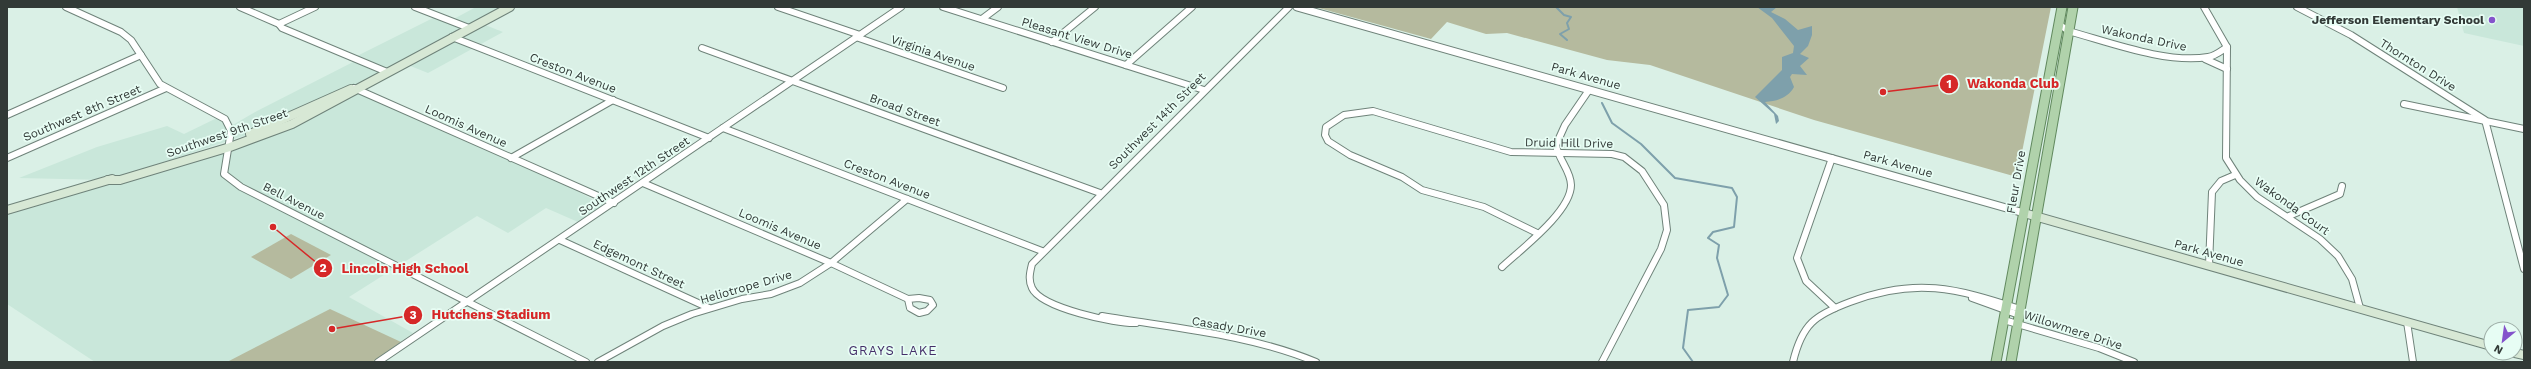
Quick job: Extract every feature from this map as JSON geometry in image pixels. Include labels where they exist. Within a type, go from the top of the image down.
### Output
[{"type":"main road","name":"Southwest 9th Street","points":[[7,210],[108,180],[120,180],[292,124],[468,28],[510,7]]},
{"type":"main road","name":"Fleur Drive","points":[[1996,362],[2062,7]]},
{"type":"main road","points":[[2011,362],[2073,7]]},
{"type":"main road","name":"Park Avenue","points":[[2024,212],[2483,344]]},
{"type":"street","name":"Bell Avenue","points":[[66,7],[121,32],[166,88],[225,119],[231,128],[230,144],[224,174],[241,187],[585,362]]},
{"type":"street","points":[[240,7],[279,24],[282,28],[387,72]]},
{"type":"street","points":[[279,24],[315,7]]},
{"type":"street","points":[[415,7],[468,28]]},
{"type":"street","name":"Virginia Avenue","points":[[778,7],[1003,88]]},
{"type":"street","name":"Southwest 12th Street","points":[[378,362],[560,240],[901,7]]},
{"type":"street","name":"Pleasant View Drive","points":[[943,7],[1204,90]]},
{"type":"street","points":[[982,19],[998,7]]},
{"type":"street","points":[[1052,42],[1095,7]]},
{"type":"street","points":[[1126,65],[1192,7]]},
{"type":"street","name":"Southwest 14th Street","points":[[1042,251],[1289,7]]},
{"type":"street","name":"Park Avenue","points":[[1297,7],[2024,212]]},
{"type":"street","points":[[2204,7],[2227,47]]},
{"type":"street","name":"Thornton Drive","points":[[2297,7],[2351,35],[2485,120]]},
{"type":"street","name":"Wakonda Drive","points":[[2059,24],[2068,31],[2168,55],[2200,58],[2217,54],[2227,47]]},
{"type":"street","name":"Creston Avenue","points":[[452,37],[709,138]]},
{"type":"street","name":"Wakonda Court","points":[[2227,47],[2226,158],[2235,175],[2256,195],[2315,234],[2343,263],[2355,283],[2360,308]]},
{"type":"street","name":"Broad Street","points":[[702,48],[1100,193]]},
{"type":"street","points":[[7,115],[141,55]]},
{"type":"street","points":[[2200,58],[2214,61],[2227,69]]},
{"type":"street","name":"Southwest 8th Street","points":[[7,158],[166,88]]},
{"type":"street","name":"Loomis Avenue","points":[[356,89],[614,203]]},
{"type":"street","points":[[1502,267],[1563,208],[1570,192],[1570,176],[1558,154],[1558,137],[1589,90]]},
{"type":"street","points":[[511,158],[558,133],[613,100]]},
{"type":"street","points":[[2404,104],[2524,129]]},
{"type":"street","name":"Druid Hill Drive","points":[[1537,233],[1484,207],[1422,190],[1402,177],[1350,155],[1331,144],[1325,135],[1326,127],[1353,112],[1380,112],[1511,152],[1612,154],[1633,160],[1641,167],[1662,197],[1668,214],[1665,241],[1602,362]]},
{"type":"street","points":[[2485,120],[2488,125],[2524,269]]},
{"type":"street","name":"Creston Avenue","points":[[724,128],[1042,251]]},
{"type":"street","points":[[1832,158],[1797,258],[1798,268],[1806,283],[1835,308]]},
{"type":"street","points":[[2209,265],[2212,192],[2222,181],[2235,175]]},
{"type":"street","name":"Loomis Avenue","points":[[642,183],[831,263],[908,299]]},
{"type":"street","points":[[2289,216],[2340,194],[2342,186]]},
{"type":"street","name":"Heliotrope Drive","points":[[598,362],[663,326],[709,308],[790,287],[816,274],[908,199]]},
{"type":"street","name":"Edgemont Street","points":[[560,240],[709,308]]},
{"type":"street","name":"Casady Drive","points":[[1042,251],[1034,259],[1030,268],[1031,284],[1036,293],[1047,304],[1057,308],[1098,316],[1123,323],[1136,322],[1262,343],[1292,352],[1316,362]]},
{"type":"street","name":"Willowmere Drive","points":[[1793,362],[1807,326],[1816,317],[1877,292],[1896,288],[1930,287],[1967,295],[2005,312],[2019,316],[2134,362]]},
{"type":"street","name":"Willowmere Drive","points":[[2005,312],[2019,316]]},
{"type":"street","points":[[2407,322],[2413,362]]},
{"type":"shaded area","points":[[476,7],[510,7],[480,23],[503,32],[428,73],[403,63],[258,131],[118,177],[230,147],[358,91],[536,169],[603,205],[578,222],[546,208],[508,233],[477,216],[349,297],[413,333],[372,362],[95,362],[7,304],[7,210],[106,180],[19,178],[97,147],[167,126],[184,134],[221,116],[231,126],[257,111],[357,60],[353,58],[437,16],[450,21]]},
{"type":"shaded area","points":[[1315,7],[2051,7],[2017,177],[1814,120],[1650,65],[1607,60],[1507,33],[1486,34],[1447,22],[1431,39]]},
{"type":"shaded area","name":"Jefferson Elementary School","points":[[2457,7],[2524,7],[2524,46],[2464,33]]},
{"type":"shaded area","points":[[291,234],[331,255],[291,279],[251,257]]},
{"type":"shaded area","points":[[330,309],[401,342],[372,362],[227,362]]},
{"type":"water","points":[[1757,7],[1777,7],[1771,12],[1785,19],[1798,30],[1812,26],[1812,35],[1808,46],[1800,54],[1809,58],[1800,66],[1807,75],[1792,74],[1790,77],[1794,87],[1792,91],[1778,100],[1765,102],[1778,116],[1779,121],[1776,124],[1774,114],[1755,97],[1782,70],[1782,57],[1793,53],[1794,46],[1772,18]]},
{"type":"waterway","points":[[1556,7],[1564,15],[1571,17],[1567,23],[1569,29],[1560,34],[1567,40]]},
{"type":"waterway","points":[[1602,103],[1612,123],[1641,144],[1675,178],[1732,188],[1737,197],[1734,227],[1713,232],[1708,238],[1719,245],[1717,258],[1728,295],[1719,307],[1688,310],[1683,348],[1693,362]]},
{"type":"place","name":"Jefferson Elementary School","points":[[2492,20]]},
{"type":"place","name":"Wakonda Club","points":[[1883,92]]},
{"type":"place","name":"Lincoln High School","points":[[273,227]]},
{"type":"place","name":"Hutchens Stadium","points":[[332,329]]},
{"type":"district","name":"GRAYS LAKE","points":[[893,350]]}]
